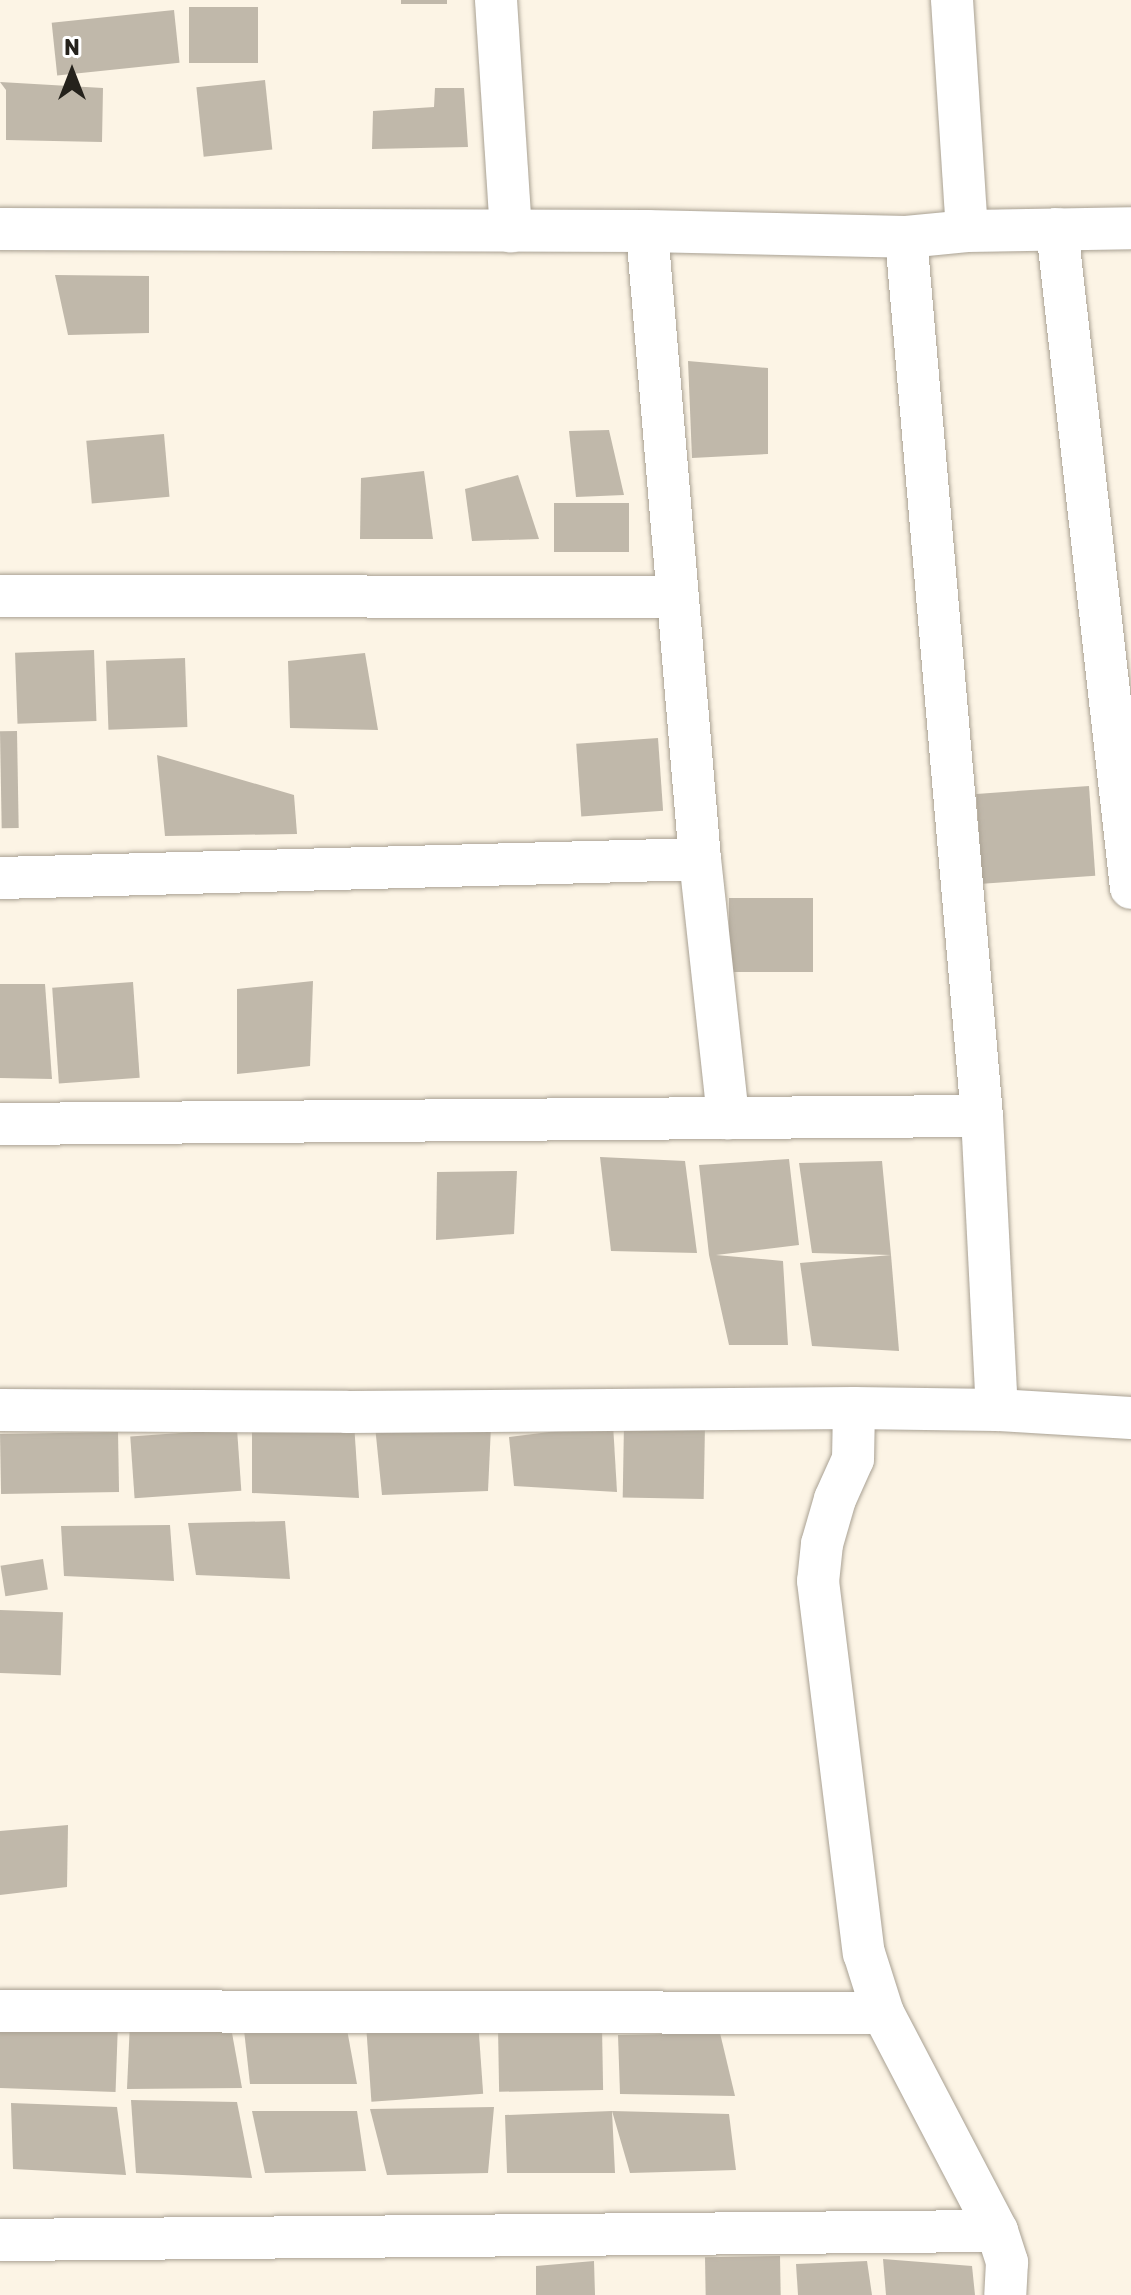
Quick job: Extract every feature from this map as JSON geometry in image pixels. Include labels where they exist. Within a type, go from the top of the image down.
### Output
[{"type":"street","points":[[496,0],[511,232]]},
{"type":"street","points":[[952,0],[967,231]]},
{"type":"street","points":[[0,229],[647,231],[906,237],[967,231],[1131,228]]},
{"type":"street","points":[[1057,229],[1131,888]]},
{"type":"street","points":[[647,231],[700,859],[728,1118]]},
{"type":"street","points":[[906,237],[982,1116],[997,1410]]},
{"type":"street","points":[[0,596],[677,597]]},
{"type":"street","points":[[0,878],[700,859]]},
{"type":"street","points":[[0,1124],[982,1116]]},
{"type":"street","points":[[854,1408],[853,1459],[826,1529],[818,1581],[864,1953],[883,2013],[997,2231],[1007,2262],[1005,2295]]},
{"type":"street","points":[[0,1410],[347,1412],[854,1408],[997,1410],[1131,1418]]},
{"type":"street","points":[[0,2011],[883,2013]]},
{"type":"street","points":[[0,2240],[997,2231]]},
{"type":"building","points":[[401,0],[447,0],[447,4],[401,4]]},
{"type":"building","points":[[189,7],[258,7],[258,63],[189,63]]},
{"type":"building","points":[[174,10],[180,63],[57,76],[52,23]]},
{"type":"building","points":[[265,80],[272,150],[204,157],[196,87]]},
{"type":"building","points":[[0,82],[103,88],[102,142],[6,140],[6,90]]},
{"type":"building","points":[[435,88],[464,88],[468,147],[372,149],[373,111],[434,107]]},
{"type":"building","points":[[55,275],[149,276],[149,333],[68,335]]},
{"type":"building","points":[[688,361],[768,368],[768,454],[692,458]]},
{"type":"building","points":[[609,430],[624,495],[576,497],[569,431]]},
{"type":"building","points":[[164,434],[169,497],[92,504],[86,441]]},
{"type":"building","points":[[424,471],[433,539],[360,539],[361,478]]},
{"type":"building","points":[[518,475],[539,539],[472,541],[465,489]]},
{"type":"building","points":[[554,503],[629,503],[629,552],[554,552]]},
{"type":"building","points":[[94,650],[96,721],[18,724],[15,653]]},
{"type":"building","points":[[365,653],[378,730],[290,728],[288,661]]},
{"type":"building","points":[[185,658],[187,727],[108,730],[106,661]]},
{"type":"building","points":[[0,731],[17,731],[19,828],[2,828]]},
{"type":"building","points":[[658,738],[663,811],[581,817],[576,744]]},
{"type":"building","points":[[157,755],[294,795],[297,834],[165,836]]},
{"type":"building","points":[[1089,786],[1095,876],[983,884],[976,794]]},
{"type":"building","points":[[729,898],[813,898],[813,972],[729,972]]},
{"type":"building","points":[[313,981],[310,1066],[237,1074],[237,989]]},
{"type":"building","points":[[133,982],[140,1078],[59,1083],[52,988]]},
{"type":"building","points":[[0,984],[45,984],[52,1079],[0,1078]]},
{"type":"building","points":[[600,1157],[685,1161],[697,1253],[611,1251]]},
{"type":"building","points":[[789,1159],[799,1245],[716,1255],[783,1261],[788,1345],[729,1345],[709,1255],[699,1165]]},
{"type":"building","points":[[882,1161],[891,1255],[812,1253],[799,1163]]},
{"type":"building","points":[[517,1171],[514,1234],[436,1240],[437,1172]]},
{"type":"building","points":[[891,1255],[899,1351],[812,1346],[800,1263]]},
{"type":"building","points":[[354,1423],[359,1498],[252,1493],[252,1426]]},
{"type":"building","points":[[624,1423],[705,1424],[704,1499],[623,1498]]},
{"type":"building","points":[[613,1424],[617,1492],[514,1486],[509,1437]]},
{"type":"building","points":[[375,1426],[491,1426],[488,1491],[382,1495]]},
{"type":"building","points":[[237,1429],[241,1491],[135,1498],[130,1436]]},
{"type":"building","points":[[118,1432],[119,1492],[1,1494],[0,1434]]},
{"type":"building","points":[[285,1521],[290,1579],[196,1575],[188,1523]]},
{"type":"building","points":[[170,1525],[174,1581],[64,1576],[61,1526]]},
{"type":"building","points":[[43,1559],[48,1590],[5,1596],[1,1566]]},
{"type":"building","points":[[0,1610],[63,1612],[61,1675],[0,1673]]},
{"type":"building","points":[[68,1825],[67,1887],[0,1895],[0,1831]]},
{"type":"building","points":[[242,2012],[346,2024],[357,2084],[250,2084]]},
{"type":"building","points":[[0,2020],[118,2024],[116,2092],[0,2088]]},
{"type":"building","points":[[478,2020],[483,2094],[371,2102],[366,2028]]},
{"type":"building","points":[[130,2022],[230,2022],[242,2088],[127,2089]]},
{"type":"building","points":[[602,2026],[603,2090],[499,2092],[498,2028]]},
{"type":"building","points":[[720,2033],[735,2096],[620,2094],[618,2035]]},
{"type":"building","points":[[131,2100],[237,2102],[252,2178],[136,2173]]},
{"type":"building","points":[[11,2103],[117,2107],[126,2175],[13,2169]]},
{"type":"building","points":[[494,2107],[488,2173],[387,2175],[370,2109]]},
{"type":"building","points":[[252,2111],[357,2111],[366,2171],[265,2173]]},
{"type":"building","points":[[612,2111],[729,2114],[736,2170],[630,2173]]},
{"type":"building","points":[[612,2111],[615,2173],[507,2173],[505,2115]]},
{"type":"building","points":[[780,2256],[781,2295],[706,2295],[705,2257]]},
{"type":"building","points":[[883,2259],[972,2266],[975,2295],[886,2295]]},
{"type":"building","points":[[594,2261],[595,2295],[536,2295],[536,2266]]},
{"type":"building","points":[[867,2261],[872,2295],[798,2295],[796,2264]]}]
